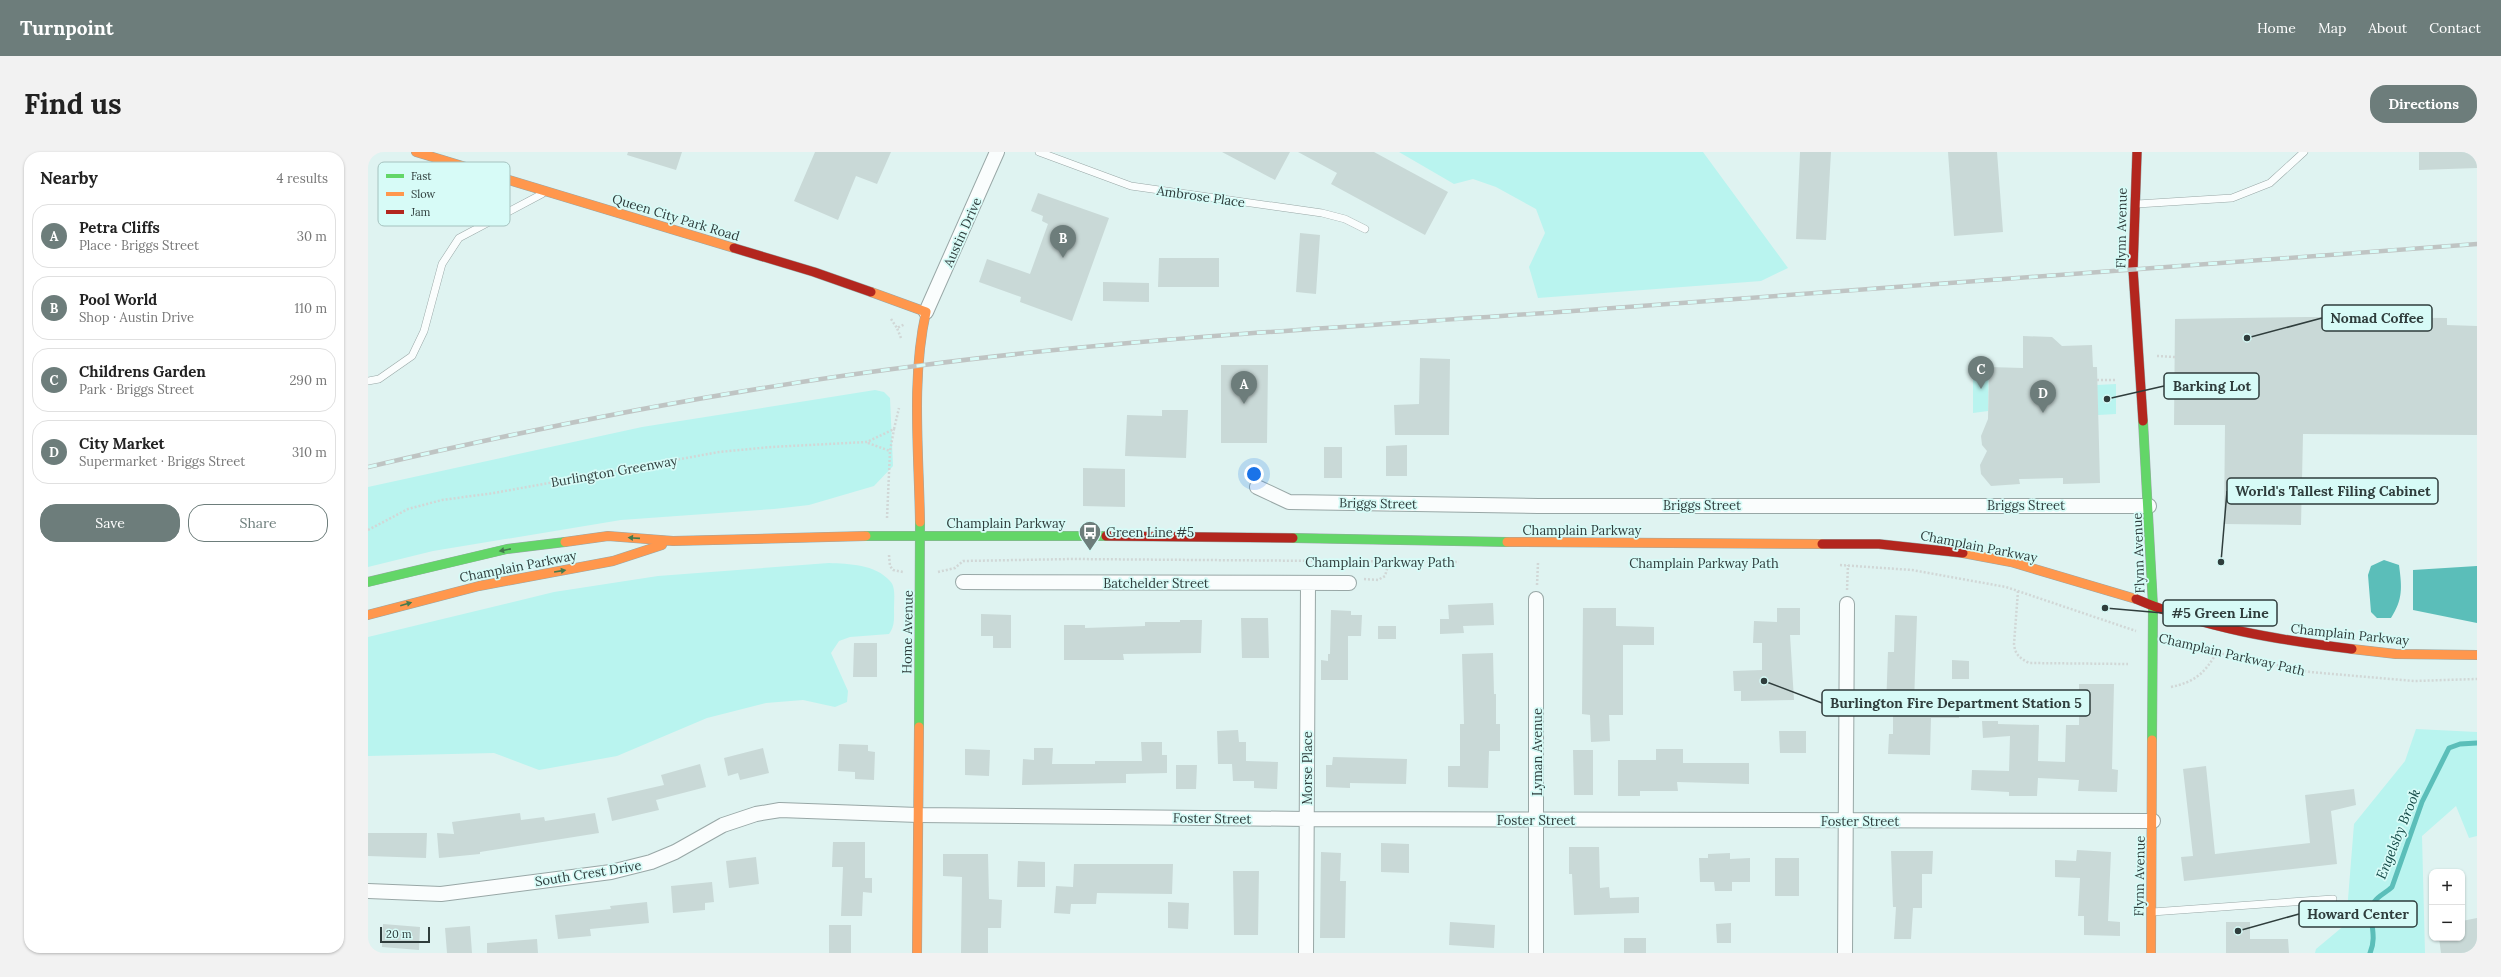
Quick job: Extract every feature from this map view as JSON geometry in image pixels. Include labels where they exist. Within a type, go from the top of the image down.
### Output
[{"type":"main road","name":"Queen City Park Road","points":[[416,152],[449,162]]},
{"type":"main road","name":"Flynn Avenue","points":[[2137,152],[2133,270],[2149,506],[2154,606],[2152,953]]},
{"type":"main road","name":"Queen City Park Road","points":[[510,181],[814,272],[926,312]]},
{"type":"main road","name":"Home Avenue","points":[[917,953],[921,572],[918,365],[920,338],[926,312]]},
{"type":"main road","name":"Champlain Parkway","points":[[368,582],[475,556],[578,539],[608,536],[673,541],[920,535],[1240,537],[1543,543],[1879,544],[1941,549],[2011,562],[2128,596],[2174,614],[2231,630],[2310,644],[2396,654],[2477,655]]},
{"type":"main road","name":"Champlain Parkway","points":[[368,615],[479,586],[613,561],[673,541]]},
{"type":"street","name":"Austin Drive","points":[[926,312],[997,152]]},
{"type":"street","name":"Briggs Street","points":[[1258,487],[1289,502],[1538,506],[2149,506]]},
{"type":"street","name":"Batchelder Street","points":[[963,582],[1349,583]]},
{"type":"street","name":"Morse Place","points":[[1306,953],[1308,583]]},
{"type":"street","name":"Lyman Avenue","points":[[1536,599],[1536,953]]},
{"type":"street","points":[[1845,953],[1847,604]]},
{"type":"street","name":"South Crest Drive","points":[[368,891],[441,894],[611,872],[651,862],[675,852],[723,825],[768,812],[835,811],[918,815]]},
{"type":"street","name":"Foster Street","points":[[918,815],[1306,819],[2153,821]]},
{"type":"lane","name":"Ambrose Place","points":[[1039,152],[1131,186],[1322,213],[1345,219],[1366,229]]},
{"type":"lane","points":[[2135,204],[2232,198],[2270,183],[2304,152]]},
{"type":"lane","points":[[510,211],[547,192]]},
{"type":"lane","points":[[368,381],[379,379],[412,356],[424,331],[442,264],[459,238],[482,226]]},
{"type":"lane","points":[[2152,912],[2333,899]]},
{"type":"path","points":[[889,316],[897,328]]},
{"type":"path","points":[[2157,356],[2174,357]]},
{"type":"path","points":[[2097,380],[2116,380]]},
{"type":"path","points":[[888,535],[887,512],[890,451],[894,429]]},
{"type":"path","name":"Burlington Greenway","points":[[368,530],[408,509],[442,500],[494,493],[719,452],[771,447],[867,442],[890,451]]},
{"type":"path","name":"Champlain Parkway Path","points":[[888,535],[890,566],[893,570],[898,572],[944,572],[955,568],[963,560],[1072,559],[1461,562]]},
{"type":"path","points":[[1349,583],[1358,579],[1378,580],[1385,576],[1389,562]]},
{"type":"path","points":[[1530,563],[1545,563]]},
{"type":"path","points":[[1536,599],[1538,563]]},
{"type":"path","name":"Champlain Parkway Path","points":[[1833,565],[1912,570],[2018,591],[2174,644],[2310,672],[2414,681],[2477,679]]},
{"type":"path","points":[[1847,604],[1848,565]]},
{"type":"path","points":[[2018,591],[2014,644],[2015,651],[2020,658],[2029,663],[2128,664]]},
{"type":"path","points":[[2171,687],[2188,682],[2201,675],[2217,652]]},
{"type":"shaded area","points":[[1399,152],[1703,152],[1788,268],[1761,281],[1538,298],[1529,267],[1545,233],[1536,209],[1496,187],[1473,179],[1454,184]]},
{"type":"shaded area","points":[[1973,358],[1989,359],[1988,411],[1973,413]]},
{"type":"shaded area","points":[[2116,384],[2116,414],[2098,415],[2097,385]]},
{"type":"shaded area","points":[[875,390],[884,392],[890,398],[893,466],[874,486],[809,505],[774,509],[621,520],[433,551],[368,567],[368,487],[642,427]]},
{"type":"shaded area","points":[[2384,560],[2399,565],[2401,593],[2398,605],[2391,618],[2377,618],[2371,612],[2368,575],[2371,566]]},
{"type":"shaded area","points":[[829,563],[861,566],[877,571],[890,581],[894,590],[894,622],[889,634],[850,637],[839,641],[831,653],[848,691],[847,702],[835,707],[803,700],[766,703],[707,718],[617,756],[539,770],[494,753],[368,756],[368,637],[554,592],[658,576]]},
{"type":"shaded area","points":[[2477,566],[2477,623],[2413,610],[2413,570]]},
{"type":"shaded area","points":[[2416,729],[2477,732],[2477,836],[2469,838],[2456,806],[2422,836],[2425,953],[2315,953],[2316,949],[2346,924],[2354,824],[2405,761]]},
{"type":"building","points":[[628,152],[682,152],[676,170],[627,155]]},
{"type":"building","points":[[815,152],[891,152],[877,184],[856,176],[838,220],[794,201]]},
{"type":"building","points":[[1222,152],[1290,152],[1275,180]]},
{"type":"building","points":[[1298,152],[1374,152],[1448,192],[1425,235],[1331,184],[1337,173]]},
{"type":"building","points":[[1800,152],[1831,152],[1826,240],[1796,239]]},
{"type":"building","points":[[1948,152],[1997,152],[2003,232],[1954,236]]},
{"type":"building","points":[[2419,152],[2477,152],[2477,168],[2419,170]]},
{"type":"building","points":[[1038,193],[1109,218],[1072,321],[1020,302],[1021,297],[979,282],[987,259],[1030,274],[1048,224],[1042,221],[1043,216],[1031,211]]},
{"type":"building","points":[[1300,233],[1320,235],[1316,294],[1296,292]]},
{"type":"building","points":[[1159,258],[1219,258],[1219,287],[1158,287]]},
{"type":"building","points":[[1103,282],[1149,283],[1149,302],[1103,301]]},
{"type":"building","points":[[2307,317],[2447,318],[2447,325],[2477,326],[2477,435],[2303,434],[2301,525],[2224,524],[2225,425],[2174,425],[2175,319]]},
{"type":"building","points":[[2023,336],[2052,337],[2062,346],[2092,345],[2093,367],[2097,367],[2100,483],[2063,484],[2063,478],[2019,479],[2020,484],[1991,486],[1981,474],[1980,465],[1987,451],[1982,445],[1981,436],[1988,419],[1989,367],[2023,368]]},
{"type":"building","points":[[1420,358],[1450,359],[1449,435],[1395,435],[1394,405],[1419,404]]},
{"type":"building","points":[[1221,365],[1268,365],[1267,443],[1221,443]]},
{"type":"building","points":[[1162,410],[1188,410],[1186,458],[1125,456],[1127,415],[1162,416]]},
{"type":"building","points":[[1407,445],[1407,476],[1386,476],[1386,446]]},
{"type":"building","points":[[1324,447],[1342,447],[1342,478],[1324,478]]},
{"type":"building","points":[[1083,468],[1125,469],[1125,507],[1083,506]]},
{"type":"building","points":[[1493,603],[1494,625],[1463,626],[1464,633],[1440,634],[1440,619],[1449,619],[1448,605]]},
{"type":"building","points":[[1583,608],[1616,608],[1616,626],[1654,627],[1654,645],[1623,645],[1623,715],[1609,715],[1610,741],[1591,742],[1590,715],[1582,714]]},
{"type":"building","points":[[1777,608],[1800,608],[1800,635],[1790,635],[1794,700],[1741,701],[1741,691],[1734,691],[1733,671],[1762,670],[1762,643],[1753,643],[1754,621],[1777,622]]},
{"type":"building","points":[[1331,610],[1351,611],[1351,615],[1362,615],[1361,636],[1348,636],[1348,680],[1321,680],[1321,660],[1328,661],[1328,654],[1330,654]]},
{"type":"building","points":[[981,614],[1011,615],[1011,648],[993,648],[993,636],[981,636]]},
{"type":"building","points":[[1895,615],[1917,616],[1914,703],[1943,703],[1943,696],[1959,696],[1959,718],[1931,718],[1930,755],[1888,754],[1889,734],[1893,734],[1893,708],[1886,708],[1888,652],[1894,652]]},
{"type":"building","points":[[1241,618],[1268,618],[1269,658],[1242,658]]},
{"type":"building","points":[[1180,620],[1202,620],[1201,653],[1123,654],[1124,660],[1064,660],[1064,625],[1085,625],[1085,628],[1145,626],[1145,622],[1180,622]]},
{"type":"building","points":[[1378,626],[1396,626],[1396,639],[1378,639]]},
{"type":"building","points":[[854,643],[877,643],[877,677],[853,677]]},
{"type":"building","points":[[1493,653],[1494,694],[1496,694],[1496,724],[1500,724],[1500,751],[1489,751],[1488,788],[1448,787],[1448,766],[1460,766],[1460,724],[1464,724],[1462,654]]},
{"type":"building","points":[[1952,660],[1969,661],[1969,679],[1952,679]]},
{"type":"building","points":[[2079,684],[2114,684],[2112,769],[2118,770],[2117,792],[2078,791],[2079,780],[2038,778],[2037,796],[2009,796],[2009,792],[1971,790],[1972,770],[2009,771],[2010,736],[1983,738],[1982,721],[1998,721],[1998,724],[2039,725],[2038,761],[2065,762],[2066,725],[2079,725]]},
{"type":"building","points":[[1238,730],[1239,742],[1246,742],[1246,761],[1278,762],[1277,789],[1254,788],[1254,781],[1233,781],[1232,764],[1218,764],[1217,731]]},
{"type":"building","points":[[1779,731],[1806,731],[1806,753],[1780,753]]},
{"type":"building","points":[[1141,742],[1162,742],[1162,755],[1167,755],[1167,773],[1126,774],[1126,783],[1022,785],[1023,759],[1034,760],[1034,748],[1053,748],[1052,764],[1095,764],[1095,761],[1142,761]]},
{"type":"building","points":[[839,744],[868,745],[868,751],[875,752],[874,780],[855,779],[855,772],[838,771]]},
{"type":"building","points":[[763,748],[769,773],[740,780],[738,773],[728,776],[724,758]]},
{"type":"building","points":[[965,749],[990,750],[989,776],[965,775]]},
{"type":"building","points":[[1656,749],[1683,749],[1683,763],[1749,763],[1749,784],[1677,782],[1678,791],[1640,791],[1640,796],[1618,796],[1618,760],[1656,760]]},
{"type":"building","points":[[1573,750],[1593,750],[1593,795],[1574,795]]},
{"type":"building","points":[[1333,757],[1407,759],[1406,784],[1350,783],[1350,788],[1326,787],[1326,765],[1332,765]]},
{"type":"building","points":[[700,764],[706,787],[656,800],[659,810],[612,821],[607,798],[664,785],[661,775]]},
{"type":"building","points":[[1176,765],[1197,765],[1196,789],[1176,789]]},
{"type":"building","points":[[2206,766],[2215,854],[2310,843],[2305,795],[2354,789],[2356,805],[2331,811],[2337,864],[2184,881],[2181,857],[2193,856],[2183,769]]},
{"type":"building","points":[[520,813],[521,820],[544,817],[545,821],[595,813],[599,833],[480,852],[480,854],[439,858],[437,833],[454,834],[452,822]]},
{"type":"building","points":[[368,833],[427,833],[426,858],[368,856]]},
{"type":"building","points":[[833,842],[865,842],[865,878],[872,878],[872,893],[863,892],[862,916],[841,916],[843,867],[832,867]]},
{"type":"building","points":[[1381,843],[1409,844],[1409,873],[1381,872]]},
{"type":"building","points":[[1569,847],[1599,847],[1600,888],[1609,887],[1610,898],[1639,897],[1639,913],[1574,915],[1572,874],[1569,874]]},
{"type":"building","points":[[2077,850],[2111,852],[2108,921],[2120,922],[2120,936],[2084,935],[2084,916],[2078,916],[2080,878],[2055,877],[2055,860],[2076,861]]},
{"type":"building","points":[[1891,851],[1933,851],[1932,874],[1922,874],[1922,908],[1913,908],[1911,939],[1894,939],[1896,907],[1893,907]]},
{"type":"building","points":[[1321,852],[1341,853],[1340,881],[1346,881],[1345,938],[1320,938]]},
{"type":"building","points":[[1730,853],[1730,859],[1750,858],[1750,882],[1732,882],[1732,891],[1715,891],[1714,882],[1700,882],[1699,858],[1708,858],[1708,854]]},
{"type":"building","points":[[943,854],[988,854],[989,899],[1002,900],[1001,928],[988,928],[988,953],[961,953],[962,877],[943,876]]},
{"type":"building","points":[[756,857],[759,884],[729,888],[726,861]]},
{"type":"building","points":[[1775,858],[1799,858],[1799,896],[1775,896]]},
{"type":"building","points":[[1018,861],[1045,862],[1045,887],[1017,887]]},
{"type":"building","points":[[1074,864],[1173,864],[1172,894],[1097,893],[1096,904],[1071,904],[1070,914],[1054,913],[1056,886],[1073,887]]},
{"type":"building","points":[[1233,871],[1259,871],[1258,935],[1234,935]]},
{"type":"building","points":[[712,882],[714,902],[705,903],[705,910],[673,913],[671,886]]},
{"type":"building","points":[[647,902],[649,923],[590,929],[591,936],[558,939],[555,915],[611,909],[610,906]]},
{"type":"building","points":[[1168,902],[1189,903],[1188,929],[1168,928]]},
{"type":"building","points":[[2477,918],[2477,953],[2441,953],[2439,941],[2465,941],[2465,920]]},
{"type":"building","points":[[1450,922],[1495,925],[1494,948],[1449,945]]},
{"type":"building","points":[[2226,922],[2250,922],[2250,939],[2288,939],[2289,953],[2226,953]]},
{"type":"building","points":[[1731,923],[1731,943],[1717,943],[1716,924]]},
{"type":"building","points":[[383,924],[420,927],[419,950],[382,947]]},
{"type":"building","points":[[829,925],[851,925],[851,953],[829,953]]},
{"type":"building","points":[[470,926],[472,953],[447,953],[445,928]]},
{"type":"building","points":[[1624,938],[1646,938],[1646,953],[1624,953]]},
{"type":"building","points":[[537,939],[538,953],[487,953],[487,943]]},
{"type":"waterway","name":"Engelsby Brook","points":[[2370,953],[2373,939],[2371,919],[2372,907],[2376,899],[2392,887],[2422,802],[2449,748],[2460,744],[2477,743]]},
{"type":"railway","points":[[368,467],[506,436],[645,408],[854,374],[1005,355],[1167,340],[2477,244]]},
{"type":"traffic: fast","points":[[2143,421],[2153,606],[2152,740]]},
{"type":"traffic: fast","points":[[919,727],[920,522]]},
{"type":"traffic: fast","points":[[866,536],[1106,536]]},
{"type":"traffic: fast","points":[[1293,538],[1507,542]]},
{"type":"traffic: fast","points":[[368,582],[507,549],[565,542]]},
{"type":"traffic: slow","points":[[416,152],[449,162]]},
{"type":"traffic: slow","points":[[510,180],[734,248]]},
{"type":"traffic: slow","points":[[871,292],[926,312],[921,337],[917,390],[920,522]]},
{"type":"traffic: slow","points":[[565,542],[608,536],[673,541],[866,536]]},
{"type":"traffic: slow","points":[[1507,542],[1822,544]]},
{"type":"traffic: slow","points":[[368,615],[479,586],[613,561],[662,545]]},
{"type":"traffic: slow","points":[[1963,553],[2011,562],[2136,599]]},
{"type":"traffic: slow","points":[[2352,649],[2396,654],[2477,655]]},
{"type":"traffic: slow","points":[[917,953],[919,727]]},
{"type":"traffic: slow","points":[[2151,953],[2152,740]]},
{"type":"traffic: jam","points":[[2137,152],[2133,269],[2143,421]]},
{"type":"traffic: jam","points":[[734,248],[814,272],[871,292]]},
{"type":"traffic: jam","points":[[1106,536],[1293,538]]},
{"type":"traffic: jam","points":[[1822,544],[1879,544],[1963,553]]},
{"type":"traffic: jam","points":[[2136,599],[2188,618],[2242,632],[2352,649]]},
{"type":"place","name":"Pool World","points":[[1063,258]]},
{"type":"place","name":"Nomad Coffee","points":[[2247,338]]},
{"type":"place","name":"Childrens Garden","points":[[1981,389]]},
{"type":"place","name":"Barking Lot","points":[[2107,399]]},
{"type":"place","name":"Petra Cliffs","points":[[1244,404]]},
{"type":"place","name":"City Market","points":[[2043,413]]},
{"type":"place","name":"Green Line #5","points":[[1090,552]]},
{"type":"place","name":"World's Tallest Filing Cabinet","points":[[2221,562]]},
{"type":"place","name":"#5 Green Line","points":[[2105,608]]},
{"type":"place","name":"Burlington Fire Department Station 5","points":[[1764,681]]},
{"type":"place","name":"Howard Center","points":[[2238,931]]}]
